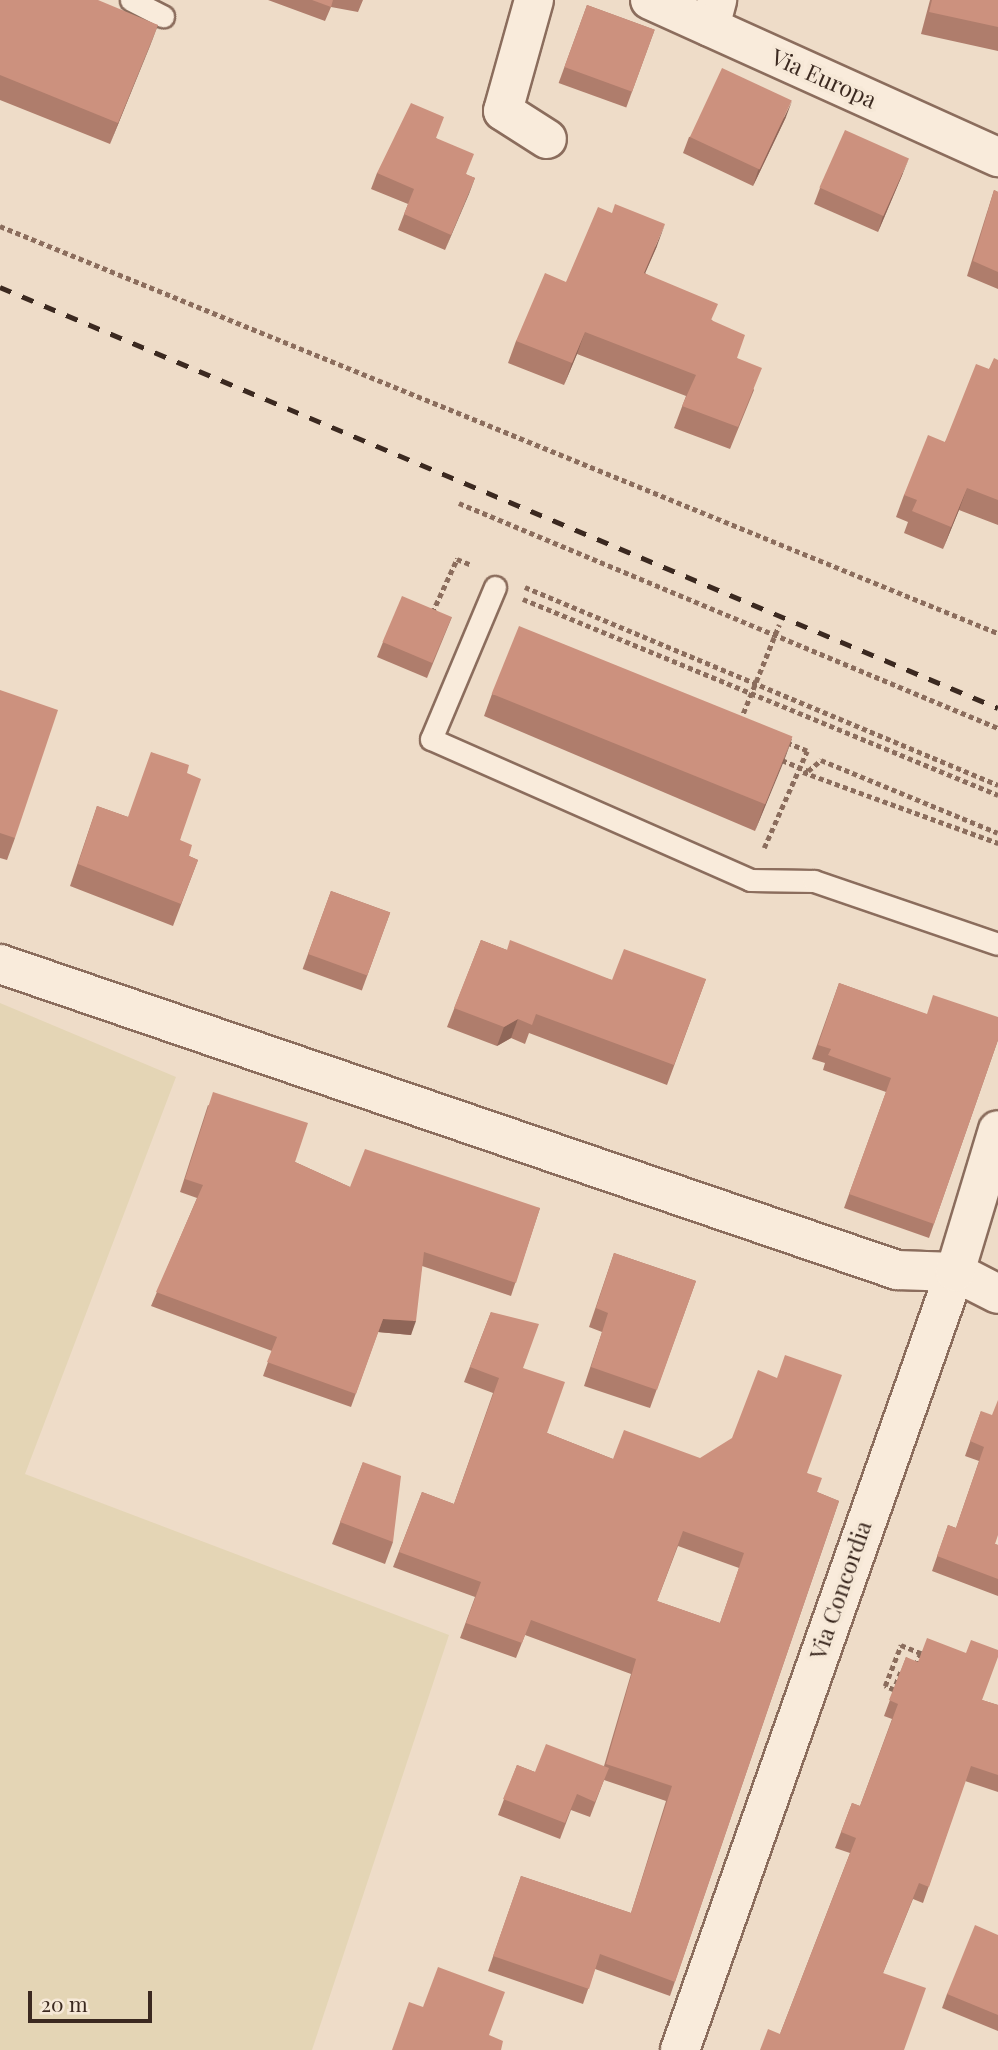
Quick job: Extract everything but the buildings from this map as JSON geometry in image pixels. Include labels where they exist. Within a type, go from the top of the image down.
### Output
[{"type":"street","points":[[534,0],[503,111],[547,139]]},
{"type":"street","name":"Via Europa","points":[[650,0],[714,13],[998,156]]},
{"type":"street","points":[[0,964],[897,1270],[955,1272],[998,1294]]},
{"type":"street","name":"Via Concordia","points":[[681,2050],[955,1272],[998,1130]]},
{"type":"lane","points":[[131,0],[163,16]]},
{"type":"lane","points":[[495,587],[431,739],[750,880],[814,881],[998,944]]},
{"type":"path","points":[[0,226],[998,633]]},
{"type":"path","points":[[459,503],[998,728]]},
{"type":"path","points":[[476,633],[432,614],[457,559],[482,569]]},
{"type":"path","points":[[453,569],[998,795]]},
{"type":"path","points":[[519,585],[998,785]]},
{"type":"path","points":[[750,728],[739,723],[779,625]]},
{"type":"path","points":[[750,880],[807,751],[773,737]]},
{"type":"path","points":[[772,756],[799,769],[998,843]]},
{"type":"path","points":[[799,769],[808,771],[821,760],[998,834]]},
{"type":"path","points":[[901,1646],[921,1653],[912,1677],[901,1672],[894,1690],[885,1686],[901,1646]]},
{"type":"shaded area","points":[[0,1003],[176,1077],[25,1474],[449,1635],[312,2050],[0,2050]]},
{"type":"railway","points":[[0,287],[998,708]]}]
